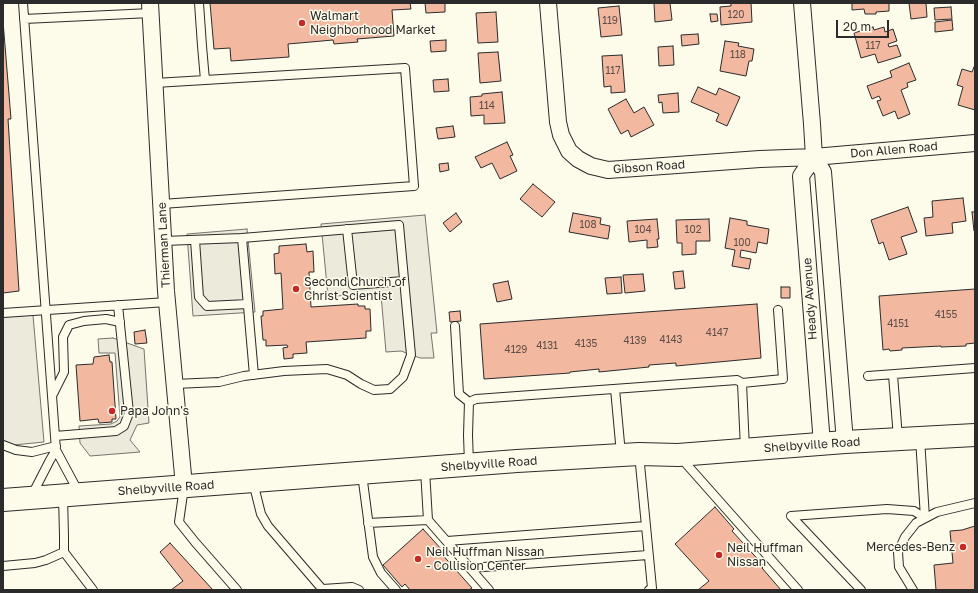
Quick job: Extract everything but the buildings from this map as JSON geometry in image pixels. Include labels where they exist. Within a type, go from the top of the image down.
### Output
[{"type":"main road","name":"Shelbyville Road","points":[[3,500],[469,465],[630,455],[678,455],[845,442],[975,435]]},
{"type":"street","name":"Gibson Road","points":[[548,3],[558,122],[561,135],[569,151],[578,159],[591,166],[608,170],[760,159],[814,157]]},
{"type":"street","name":"Heady Avenue","points":[[802,3],[814,157],[823,172],[845,442]]},
{"type":"street","name":"Thierman Lane","points":[[150,8],[167,302],[184,486]]},
{"type":"street","name":"Don Allen Road","points":[[814,157],[975,143]]},
{"type":"street","name":"Heady Avenue","points":[[814,157],[801,176],[822,444]]},
{"type":"lane","points":[[23,3],[56,448],[71,495],[64,536],[64,552],[93,590]]},
{"type":"lane","points":[[199,3],[205,80]]},
{"type":"lane","points":[[24,19],[150,8]]},
{"type":"lane","points":[[155,83],[405,68],[414,186],[162,204]]},
{"type":"lane","points":[[164,241],[242,238],[399,225],[411,355],[403,377],[390,389],[374,390],[347,375],[327,369],[284,371],[219,382],[175,384]]},
{"type":"lane","points":[[347,229],[353,285],[404,281]]},
{"type":"lane","points":[[242,238],[254,375]]},
{"type":"lane","points":[[195,240],[199,297],[208,306],[248,304]]},
{"type":"lane","points":[[3,312],[167,302]]},
{"type":"lane","points":[[55,436],[116,431],[124,426],[129,414],[118,305]]},
{"type":"lane","points":[[469,402],[476,399],[737,380],[742,383],[783,379],[778,310]]},
{"type":"lane","points":[[52,394],[64,372],[63,337],[69,325],[84,320],[106,319],[120,322]]},
{"type":"lane","points":[[455,326],[459,394],[469,402]]},
{"type":"lane","points":[[868,376],[975,368]]},
{"type":"lane","points":[[893,375],[909,439],[925,518]]},
{"type":"lane","points":[[742,383],[745,449]]},
{"type":"lane","points":[[615,389],[646,526],[651,589]]},
{"type":"lane","points":[[469,402],[469,465]]},
{"type":"lane","points":[[3,445],[16,450],[32,452],[56,448]]},
{"type":"lane","points":[[31,498],[56,448]]},
{"type":"lane","points":[[678,455],[798,590]]},
{"type":"lane","points":[[425,468],[428,520],[489,590]]},
{"type":"lane","points":[[362,473],[373,557],[380,573],[396,590]]},
{"type":"lane","points":[[253,481],[261,514],[268,526],[323,590],[352,588],[359,590]]},
{"type":"lane","points":[[184,486],[179,522],[237,590]]},
{"type":"lane","points":[[913,590],[899,567],[898,552],[905,537],[916,523],[937,512],[975,504]]},
{"type":"lane","points":[[861,590],[790,516],[887,510],[914,511],[925,518]]},
{"type":"lane","points":[[368,524],[428,520]]},
{"type":"lane","points":[[447,541],[646,526]]},
{"type":"lane","points":[[3,566],[35,563],[64,552]]},
{"type":"lane","points":[[470,568],[648,555]]},
{"type":"shaded area","points":[[425,215],[437,333],[431,333],[434,358],[420,358],[401,351],[386,352],[381,295],[328,296],[321,224]]},
{"type":"shaded area","points":[[247,229],[255,312],[193,316],[187,234]]},
{"type":"shaded area","points":[[33,315],[44,442],[3,446],[3,317]]},
{"type":"shaded area","points":[[113,338],[144,349],[149,423],[137,425],[130,440],[140,452],[90,456],[80,443],[79,426],[111,424],[117,421],[120,417],[115,353],[99,353],[98,339]]},
{"type":"place","name":"Walmart Neighborhood Market","points":[[302,23]]},
{"type":"place","name":"Second Church of Christ Scientist","points":[[296,289]]},
{"type":"place","name":"Papa John's","points":[[112,411]]},
{"type":"place","name":"Mercedes-Benz","points":[[963,547]]},
{"type":"place","name":"Neil Huffman Nissan","points":[[719,555]]},
{"type":"place","name":"Neil Huffman Nissan - Collision Center","points":[[418,559]]}]
